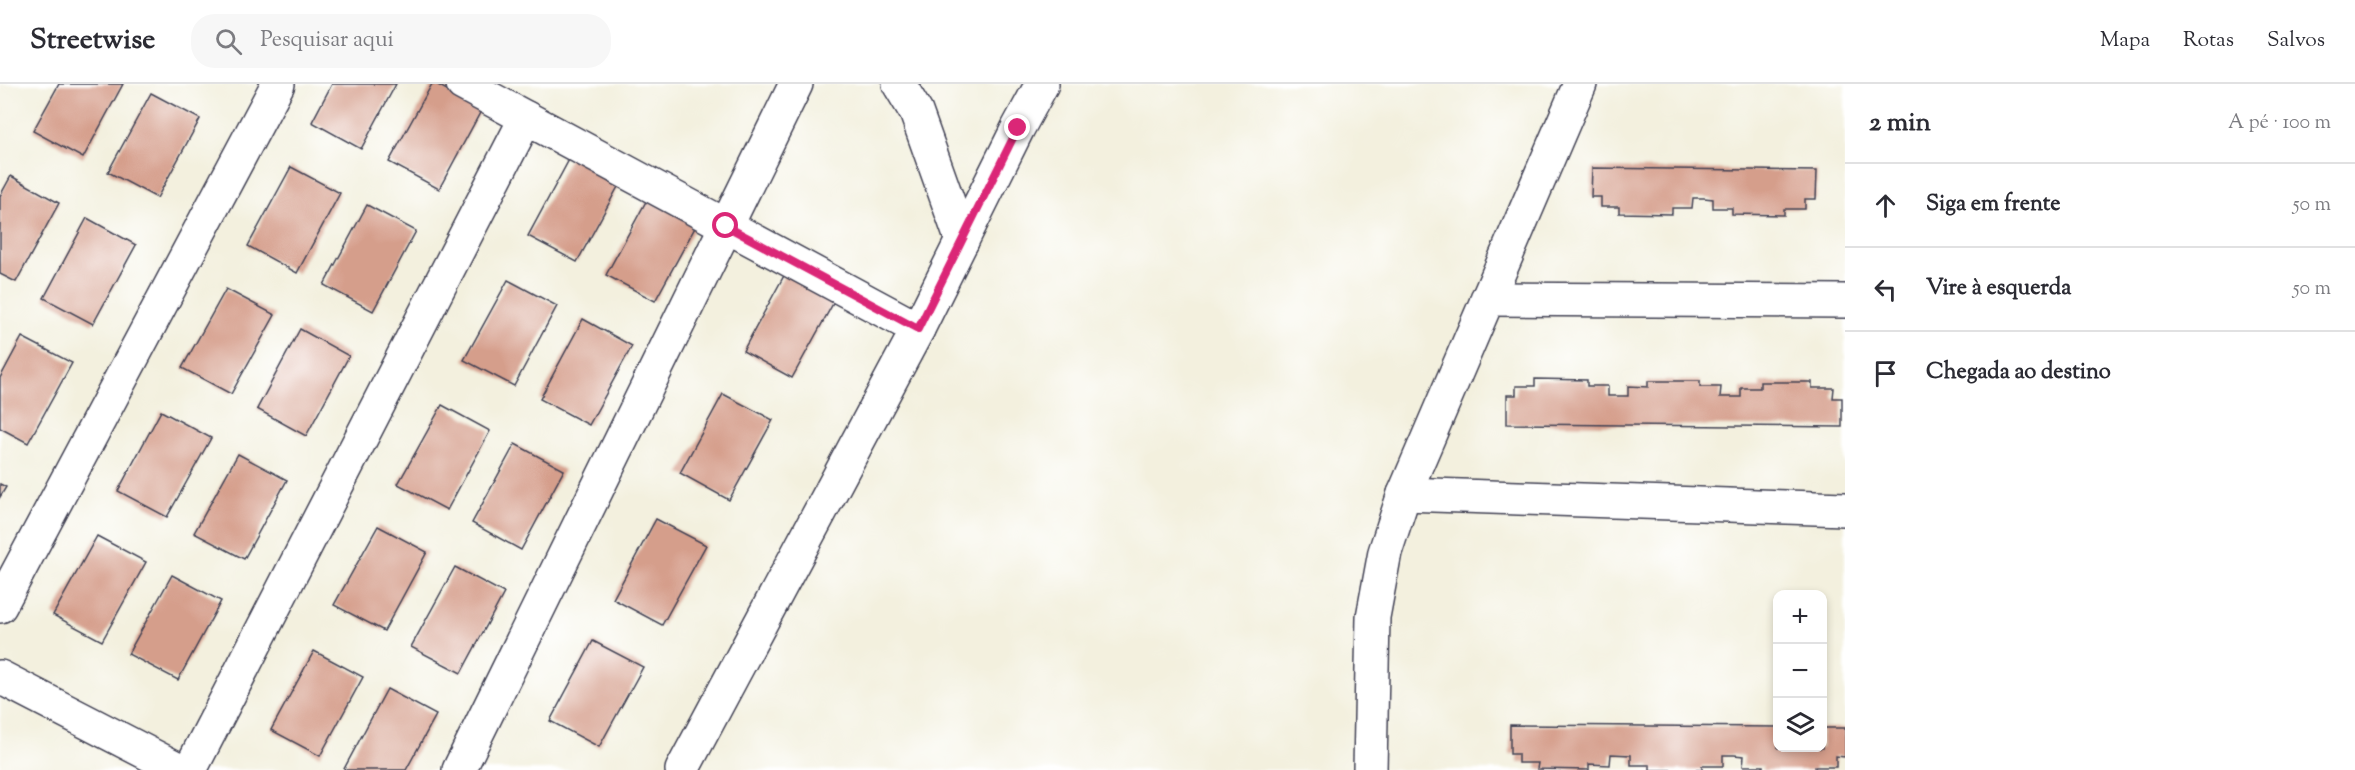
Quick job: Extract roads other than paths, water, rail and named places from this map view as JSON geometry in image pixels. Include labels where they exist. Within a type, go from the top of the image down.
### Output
[{"type":"street","points":[[0,606],[278,84]]},
{"type":"street","points":[[463,84],[918,329]]},
{"type":"street","points":[[459,770],[796,84]]},
{"type":"street","points":[[899,84],[916,112],[962,241]]},
{"type":"street","points":[[692,768],[1042,84]]},
{"type":"street","points":[[1370,770],[1373,617],[1385,552],[1404,494],[1580,84]]},
{"type":"street","points":[[190,770],[526,118]]},
{"type":"street","points":[[1487,299],[1845,301]]},
{"type":"street","points":[[1404,494],[1845,509]]},
{"type":"street","points":[[0,677],[180,770]]}]
